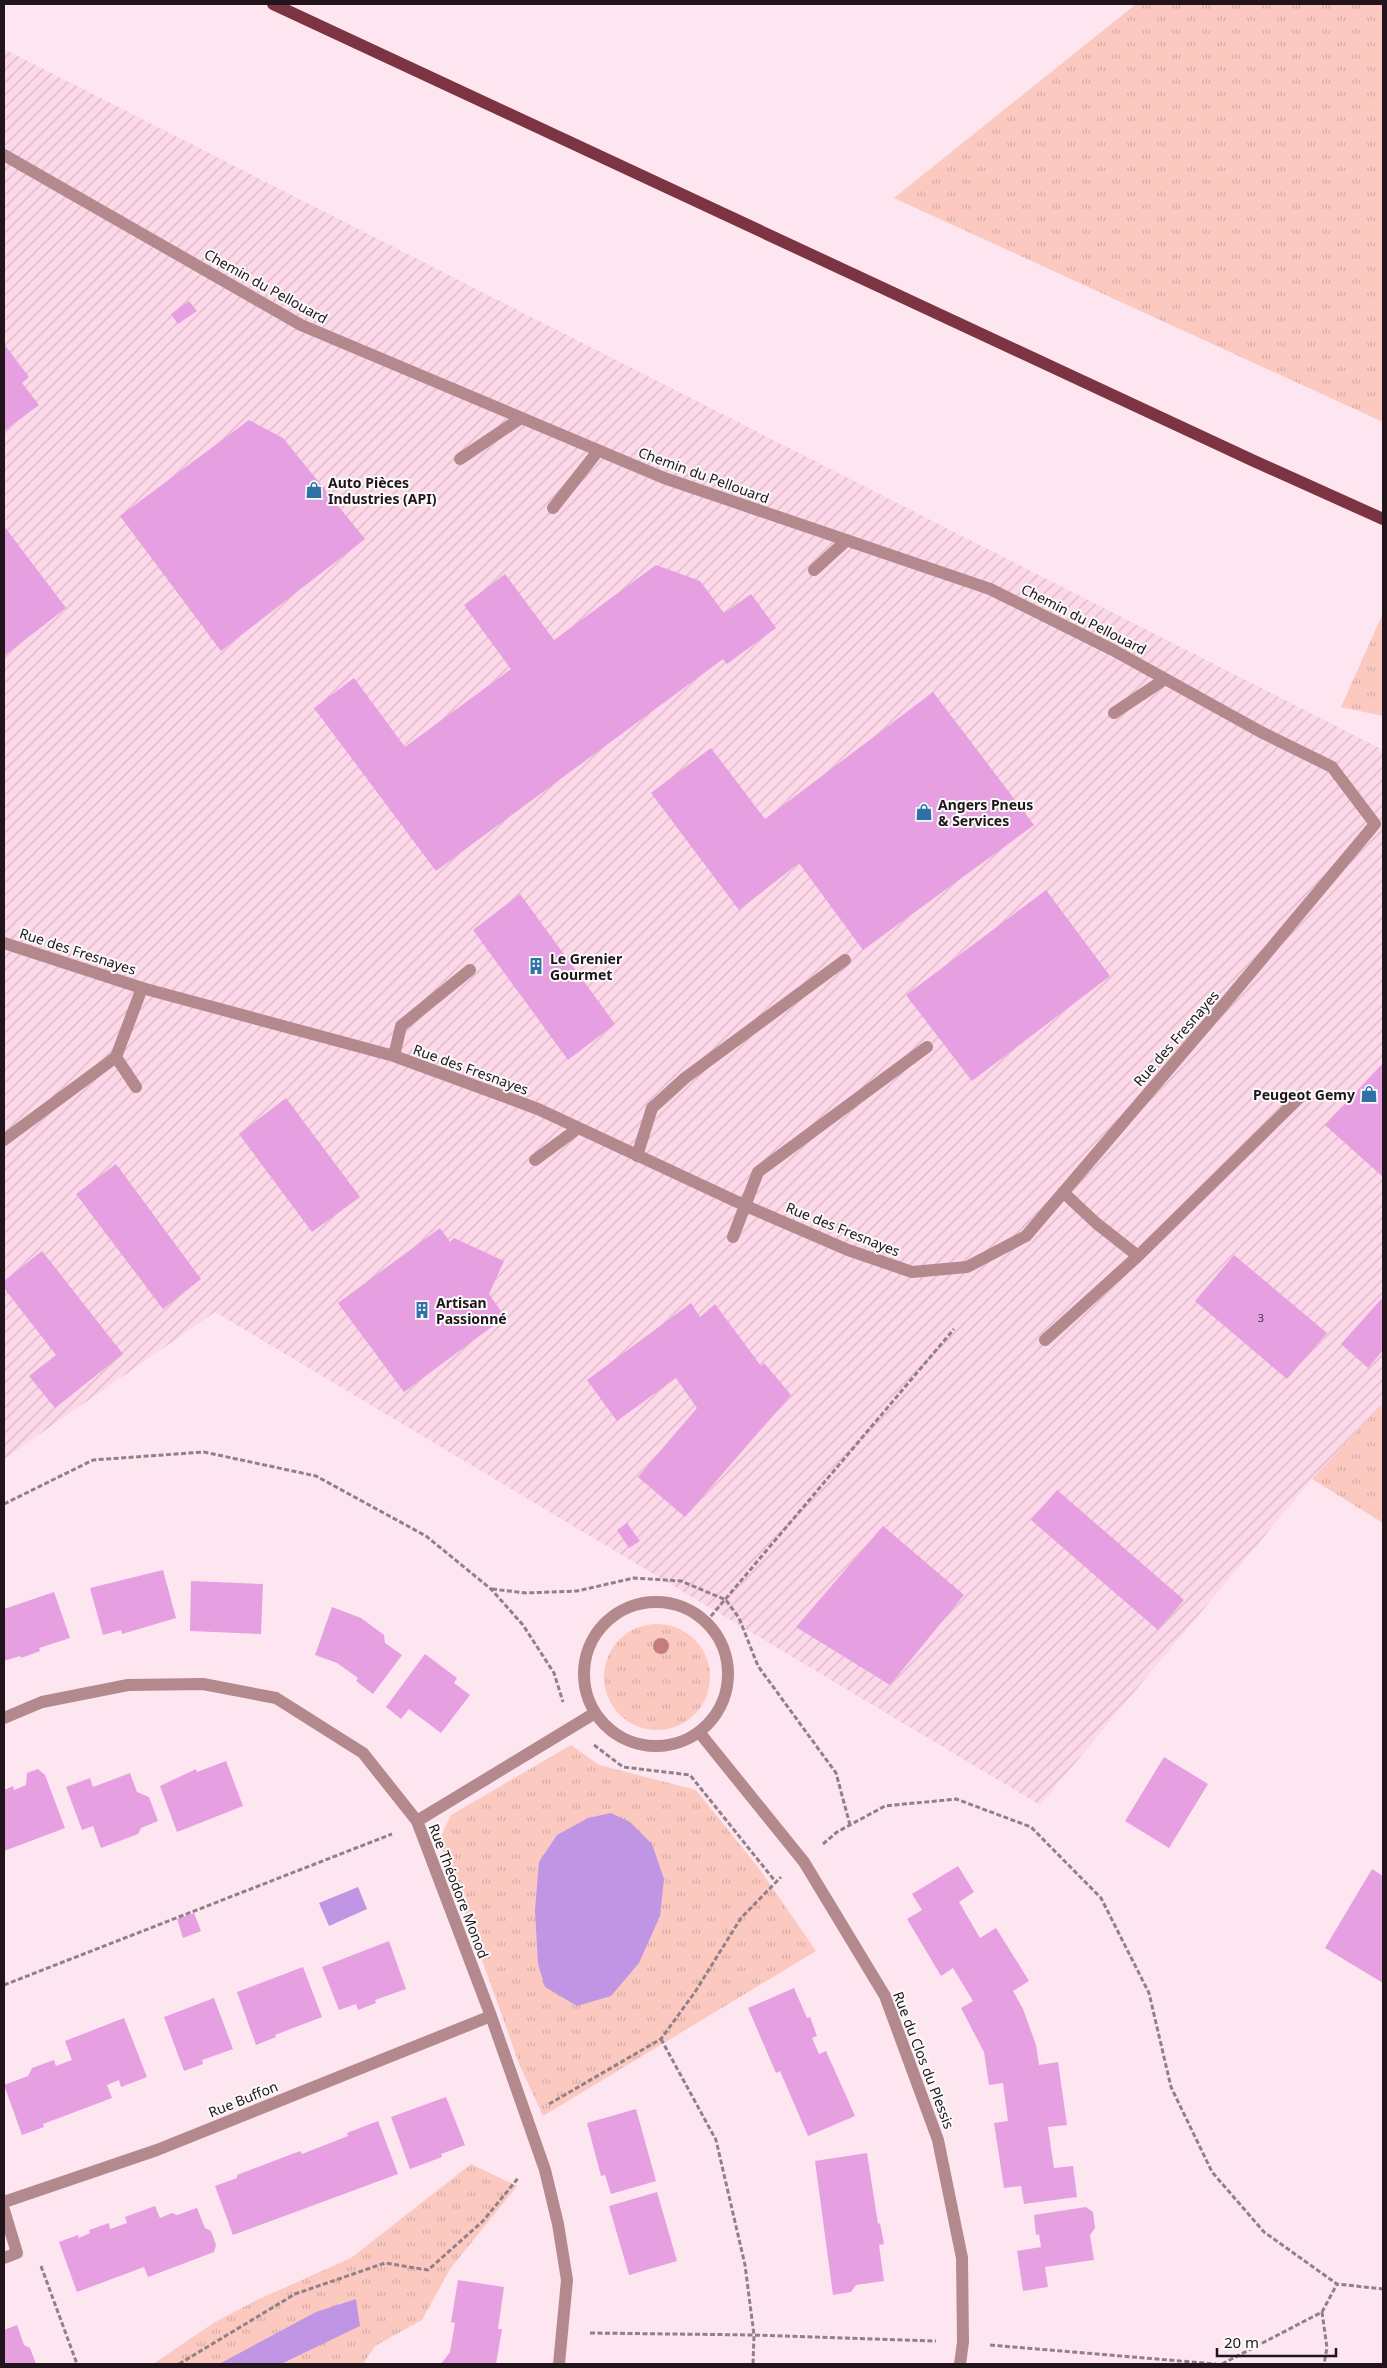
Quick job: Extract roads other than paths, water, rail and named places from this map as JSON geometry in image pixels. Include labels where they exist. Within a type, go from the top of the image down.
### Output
[{"type":"main road","points":[[273,4],[1254,462],[1383,519]]},
{"type":"street","name":"Chemin du Pellouard","points":[[4,155],[301,325],[664,478],[990,589],[1113,650],[1260,732],[1332,767],[1379,824]]},
{"type":"street","points":[[460,459],[521,418]]},
{"type":"street","points":[[553,508],[598,451]]},
{"type":"street","points":[[814,570],[847,540]]},
{"type":"street","points":[[1114,713],[1166,679]]},
{"type":"street","name":"Rue des Fresnayes","points":[[4,943],[142,988],[394,1056],[538,1109],[746,1206],[848,1250],[912,1272],[967,1267],[1026,1236],[1379,824]]},
{"type":"street","points":[[637,1156],[652,1108],[684,1078],[844,960]]},
{"type":"street","points":[[394,1056],[402,1026],[470,970]]},
{"type":"street","name":"Rue des Fresnayes","points":[[116,1057],[142,988]]},
{"type":"street","points":[[732,1237],[758,1172],[927,1047]]},
{"type":"street","points":[[4,1140],[116,1057],[136,1087]]},
{"type":"street","points":[[1045,1340],[1138,1256],[1300,1097]]},
{"type":"street","points":[[535,1160],[578,1129]]},
{"type":"street","points":[[1063,1192],[1096,1223],[1138,1256]]},
{"type":"street","points":[[665,1602],[688,1609],[706,1622],[721,1643],[728,1667],[726,1691],[716,1714],[699,1732],[678,1743],[656,1746],[632,1742],[611,1731],[595,1713],[586,1692],[583,1669],[589,1646],[601,1626],[620,1611],[642,1603],[665,1602]]},
{"type":"street","name":"Rue Théodore Monod","points":[[4,1718],[42,1702],[128,1685],[203,1684],[276,1698],[363,1752],[417,1821],[545,2170],[558,2224],[567,2280],[559,2364]]},
{"type":"street","points":[[417,1821],[595,1713]]},
{"type":"street","name":"Rue du Clos du Plessis","points":[[699,1732],[804,1862],[885,1996],[938,2140],[962,2258],[963,2342],[960,2364]]},
{"type":"street","name":"Rue Buffon","points":[[4,2202],[157,2150],[490,2016]]},
{"type":"street","points":[[4,2210],[18,2253],[4,2258]]},
{"type":"place","name":"Auto Pièces Industries (API)","points":[[314,490]]},
{"type":"place","name":"Angers Pneus & Services","points":[[924,812]]},
{"type":"place","name":"Le Grenier Gourmet","points":[[536,966]]},
{"type":"place","name":"Peugeot Gemy","points":[[1369,1094]]},
{"type":"place","name":"Artisan Passionné","points":[[422,1310]]}]
